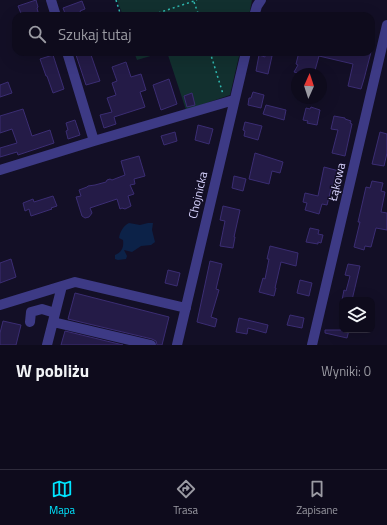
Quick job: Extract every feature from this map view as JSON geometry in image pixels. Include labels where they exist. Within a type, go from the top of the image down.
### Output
[{"type":"street","points":[[52,0],[55,12]]},
{"type":"street","points":[[255,12],[256,6],[261,0]]},
{"type":"street","name":"Łąkowa","points":[[312,345],[387,25]]},
{"type":"street","points":[[68,56],[94,141]]},
{"type":"street","name":"Chojnicka","points":[[177,345],[230,101],[245,56]]},
{"type":"street","points":[[0,170],[230,101]]},
{"type":"street","points":[[0,305],[75,282],[186,308]]},
{"type":"street","points":[[47,345],[62,286]]},
{"type":"street","points":[[30,322],[31,312],[42,310],[54,317],[151,345]]},
{"type":"path","points":[[116,0],[120,12]]},
{"type":"path","points":[[194,0],[198,12]]},
{"type":"path","points":[[160,12],[197,0]]},
{"type":"path","points":[[212,56],[230,101]]},
{"type":"green space","points":[[117,0],[252,0],[250,12],[122,12]]},
{"type":"green space","points":[[136,56],[150,56],[137,60]]},
{"type":"green space","points":[[168,56],[239,56],[230,95],[186,110]]},
{"type":"water","points":[[129,223],[140,225],[153,223],[152,230],[155,242],[151,245],[141,246],[132,252],[124,250],[127,256],[126,259],[115,259],[115,255],[121,251],[123,247],[123,240],[119,238],[120,234],[123,227]]},
{"type":"building","points":[[36,0],[38,12],[20,12],[18,6]]},
{"type":"building","points":[[82,1],[85,9],[80,12],[64,12],[63,8]]},
{"type":"building","points":[[53,56],[64,89],[53,93],[40,59]]},
{"type":"building","points":[[76,56],[91,56],[100,81],[86,85]]},
{"type":"building","points":[[259,56],[272,56],[268,74],[256,71]]},
{"type":"building","points":[[298,56],[319,56],[316,68],[296,68],[298,65],[296,64]]},
{"type":"building","points":[[319,56],[370,56],[361,89],[348,86],[353,64]]},
{"type":"building","points":[[126,62],[131,77],[141,74],[146,90],[140,92],[145,107],[114,117],[116,124],[104,128],[100,115],[112,112],[107,98],[116,95],[112,83],[117,81],[112,67]]},
{"type":"building","points":[[169,79],[177,104],[161,110],[153,85]]},
{"type":"building","points":[[8,82],[12,93],[0,97],[0,85]]},
{"type":"building","points":[[253,92],[264,95],[261,108],[248,105],[249,98],[251,98]]},
{"type":"building","points":[[192,93],[195,105],[187,107],[184,96]]},
{"type":"building","points":[[266,105],[286,110],[284,120],[263,114]]},
{"type":"building","points":[[311,107],[320,110],[317,125],[307,123],[308,121],[303,120],[306,108],[310,109]]},
{"type":"building","points":[[23,109],[32,136],[50,130],[54,143],[18,155],[17,152],[0,157],[0,148],[17,143],[12,129],[0,133],[0,116]]},
{"type":"building","points":[[334,116],[345,118],[351,121],[350,123],[352,124],[345,156],[332,153],[338,130],[331,129]]},
{"type":"building","points":[[75,120],[80,135],[68,139],[66,123]]},
{"type":"building","points":[[245,122],[262,126],[258,140],[244,136],[245,131],[243,130]]},
{"type":"building","points":[[198,125],[213,129],[209,144],[195,140]]},
{"type":"building","points":[[175,132],[177,141],[164,145],[161,136]]},
{"type":"building","points":[[380,132],[387,134],[387,153],[384,166],[372,164]]},
{"type":"building","points":[[255,153],[283,162],[280,173],[272,171],[269,184],[249,179]]},
{"type":"building","points":[[139,156],[145,176],[134,179],[135,184],[130,185],[134,194],[128,196],[131,206],[125,209],[120,209],[117,199],[90,208],[92,213],[89,217],[85,218],[82,216],[76,197],[81,196],[79,190],[125,175],[121,161]]},
{"type":"building","points":[[324,167],[339,171],[335,190],[331,189],[327,205],[322,204],[319,214],[305,210],[307,203],[303,202],[305,193],[318,196]]},
{"type":"building","points":[[234,176],[246,179],[243,191],[232,188]]},
{"type":"building","points":[[372,181],[383,183],[381,191],[385,192],[381,212],[387,213],[387,230],[376,228],[371,247],[365,246],[364,250],[354,247],[366,187],[370,188]]},
{"type":"building","points":[[53,196],[57,206],[51,208],[52,209],[31,216],[29,209],[25,211],[23,203],[33,199],[34,202]]},
{"type":"building","points":[[223,206],[240,210],[233,248],[220,246],[225,221],[220,220]]},
{"type":"building","points":[[310,228],[319,230],[318,234],[323,235],[321,243],[306,242]]},
{"type":"building","points":[[270,246],[298,253],[296,266],[281,262],[274,296],[259,292],[263,278],[265,279]]},
{"type":"building","points":[[11,259],[16,277],[0,283],[0,263]]},
{"type":"building","points":[[210,261],[222,264],[216,289],[219,290],[211,317],[217,319],[215,327],[197,322]]},
{"type":"building","points":[[348,264],[360,266],[353,297],[343,297],[344,290],[346,291],[350,276],[345,275]]},
{"type":"building","points":[[168,270],[180,273],[177,286],[165,283]]},
{"type":"building","points":[[300,280],[312,283],[309,296],[297,293]]},
{"type":"building","points":[[75,293],[169,317],[162,345],[157,345],[156,341],[152,339],[68,319]]},
{"type":"building","points":[[290,315],[304,318],[302,328],[287,325]]},
{"type":"building","points":[[239,318],[268,325],[266,333],[248,328],[247,334],[236,332]]},
{"type":"building","points":[[3,321],[21,325],[16,345],[0,345],[0,333]]},
{"type":"building","points":[[325,330],[339,330],[339,333],[348,333],[347,338],[325,333]]},
{"type":"building","points":[[65,331],[123,345],[61,345]]}]
